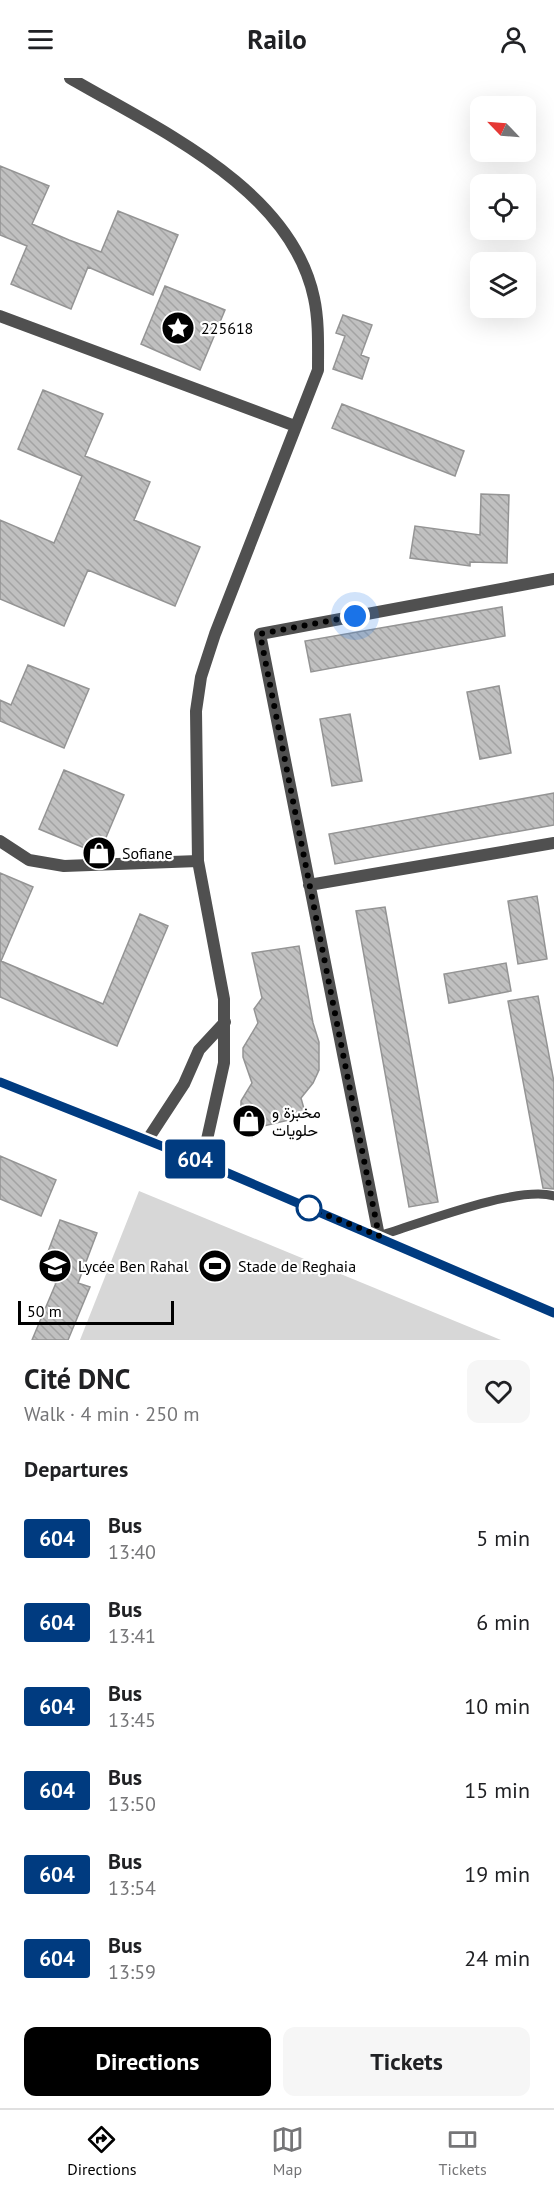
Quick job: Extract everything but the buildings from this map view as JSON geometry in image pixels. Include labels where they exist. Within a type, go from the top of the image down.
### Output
[{"type":"main road","points":[[0,1082],[148,1139],[379,1236],[554,1314]]},
{"type":"street","points":[[70,78],[195,151],[232,177],[275,220],[298,255],[314,296],[318,336],[318,370],[201,677],[196,711],[198,861],[224,999],[225,1022],[224,1063],[202,1162]]},
{"type":"street","points":[[0,316],[295,426]]},
{"type":"street","points":[[379,1236],[260,634],[554,579]]},
{"type":"street","points":[[0,841],[29,860],[63,866],[198,861]]},
{"type":"street","points":[[309,885],[554,843]]},
{"type":"street","points":[[148,1139],[184,1084],[199,1050],[225,1022]]},
{"type":"lane","points":[[379,1236],[506,1198],[533,1193],[554,1196]]},
{"type":"shaded area","name":"Stade de Reghaia","points":[[139,1191],[501,1340],[80,1340]]},
{"type":"bus line","name":"604","points":[[0,1082],[148,1139],[379,1236],[459,1274],[554,1313]]},
{"type":"place","name":"225618","points":[[178,328]]},
{"type":"place","name":"Sofiane","points":[[99,853]]},
{"type":"place","name":"مخبزة و حلويات","points":[[249,1121]]},
{"type":"place","name":"Lycée Ben Rahal","points":[[55,1266]]},
{"type":"place","name":"Stade de Reghaia","points":[[215,1266]]},
{"type":"route","points":[[309,1208],[379,1236],[260,634],[355,616]]}]
